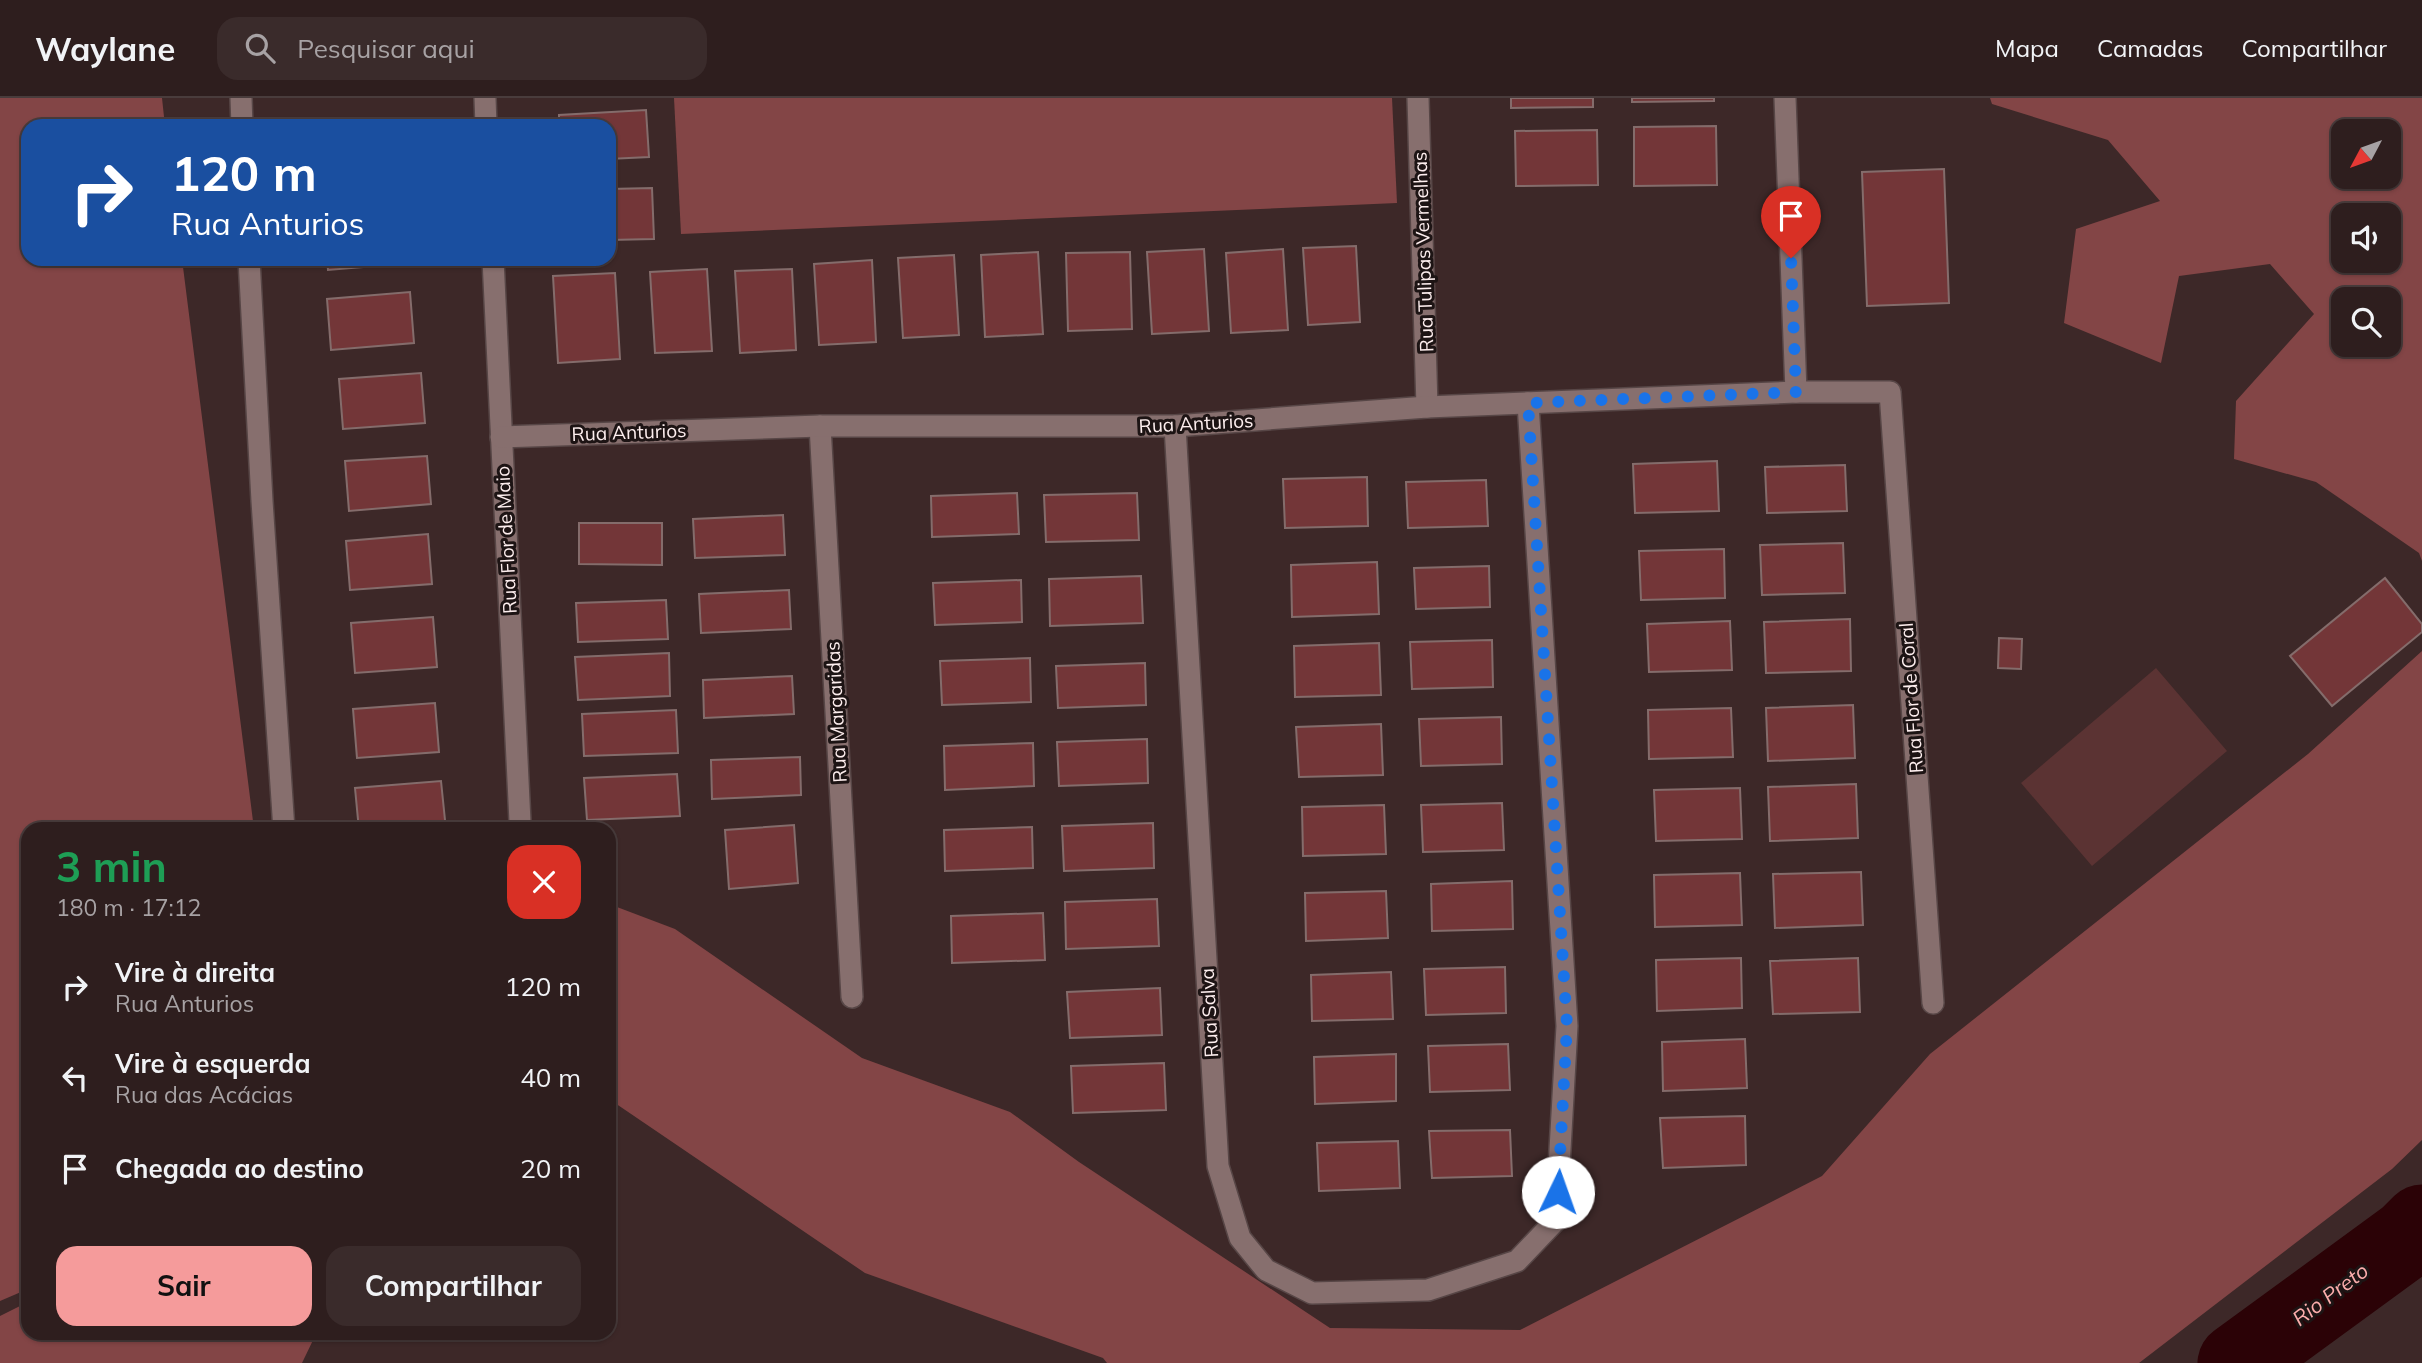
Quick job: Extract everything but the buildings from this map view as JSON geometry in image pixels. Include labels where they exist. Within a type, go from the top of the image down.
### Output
[{"type":"street","points":[[240,98],[242,119]]},
{"type":"street","points":[[485,98],[486,119]]},
{"type":"street","name":"Rua Tulipas Vermelhas","points":[[1418,98],[1427,407]]},
{"type":"street","points":[[1785,98],[1796,392]]},
{"type":"street","points":[[249,266],[283,822]]},
{"type":"street","name":"Rua Flor de Maio","points":[[493,266],[520,822]]},
{"type":"street","name":"Rua Anturios","points":[[501,436],[820,426],[1175,426],[1427,407],[1796,392],[1890,392]]},
{"type":"street","name":"Rua Flor de Coral","points":[[1890,392],[1933,1003]]},
{"type":"street","name":"Rua Salva","points":[[1175,426],[1218,1166],[1240,1238],[1266,1270],[1312,1293],[1428,1290],[1517,1261],[1556,1220],[1567,1026],[1528,403]]},
{"type":"street","name":"Rua Margaridas","points":[[820,426],[852,998]]},
{"type":"shaded area","points":[[0,98],[162,98],[164,119],[21,119],[21,266],[183,266],[253,822],[21,822],[21,1292],[0,1301]]},
{"type":"shaded area","points":[[674,98],[1392,98],[1397,203],[681,234]]},
{"type":"shaded area","points":[[1990,98],[2422,98],[2422,561],[2419,553],[2316,482],[2234,459],[2236,401],[2314,314],[2270,264],[2179,276],[2161,363],[2064,323],[2076,229],[2160,201],[2108,140],[1992,104]]},
{"type":"shaded area","points":[[2422,651],[2422,1140],[2392,1169],[2139,1363],[1107,1363],[1103,1358],[865,1273],[616,1104],[616,907],[675,929],[862,1058],[1010,1112],[1079,1162],[1330,1328],[1520,1330],[1822,1176],[1930,1054],[2308,754]]},
{"type":"shaded area","points":[[2156,668],[2227,751],[2092,866],[2021,783]]},
{"type":"shaded area","points":[[21,1306],[21,1340],[313,1340],[302,1363],[0,1363],[0,1316]]},
{"type":"waterway","name":"Rio Preto","points":[[2237,1363],[2408,1238],[2422,1224]]},
{"type":"route","points":[[1558,1192],[1567,1026],[1528,403],[1796,392],[1791,258]]}]
